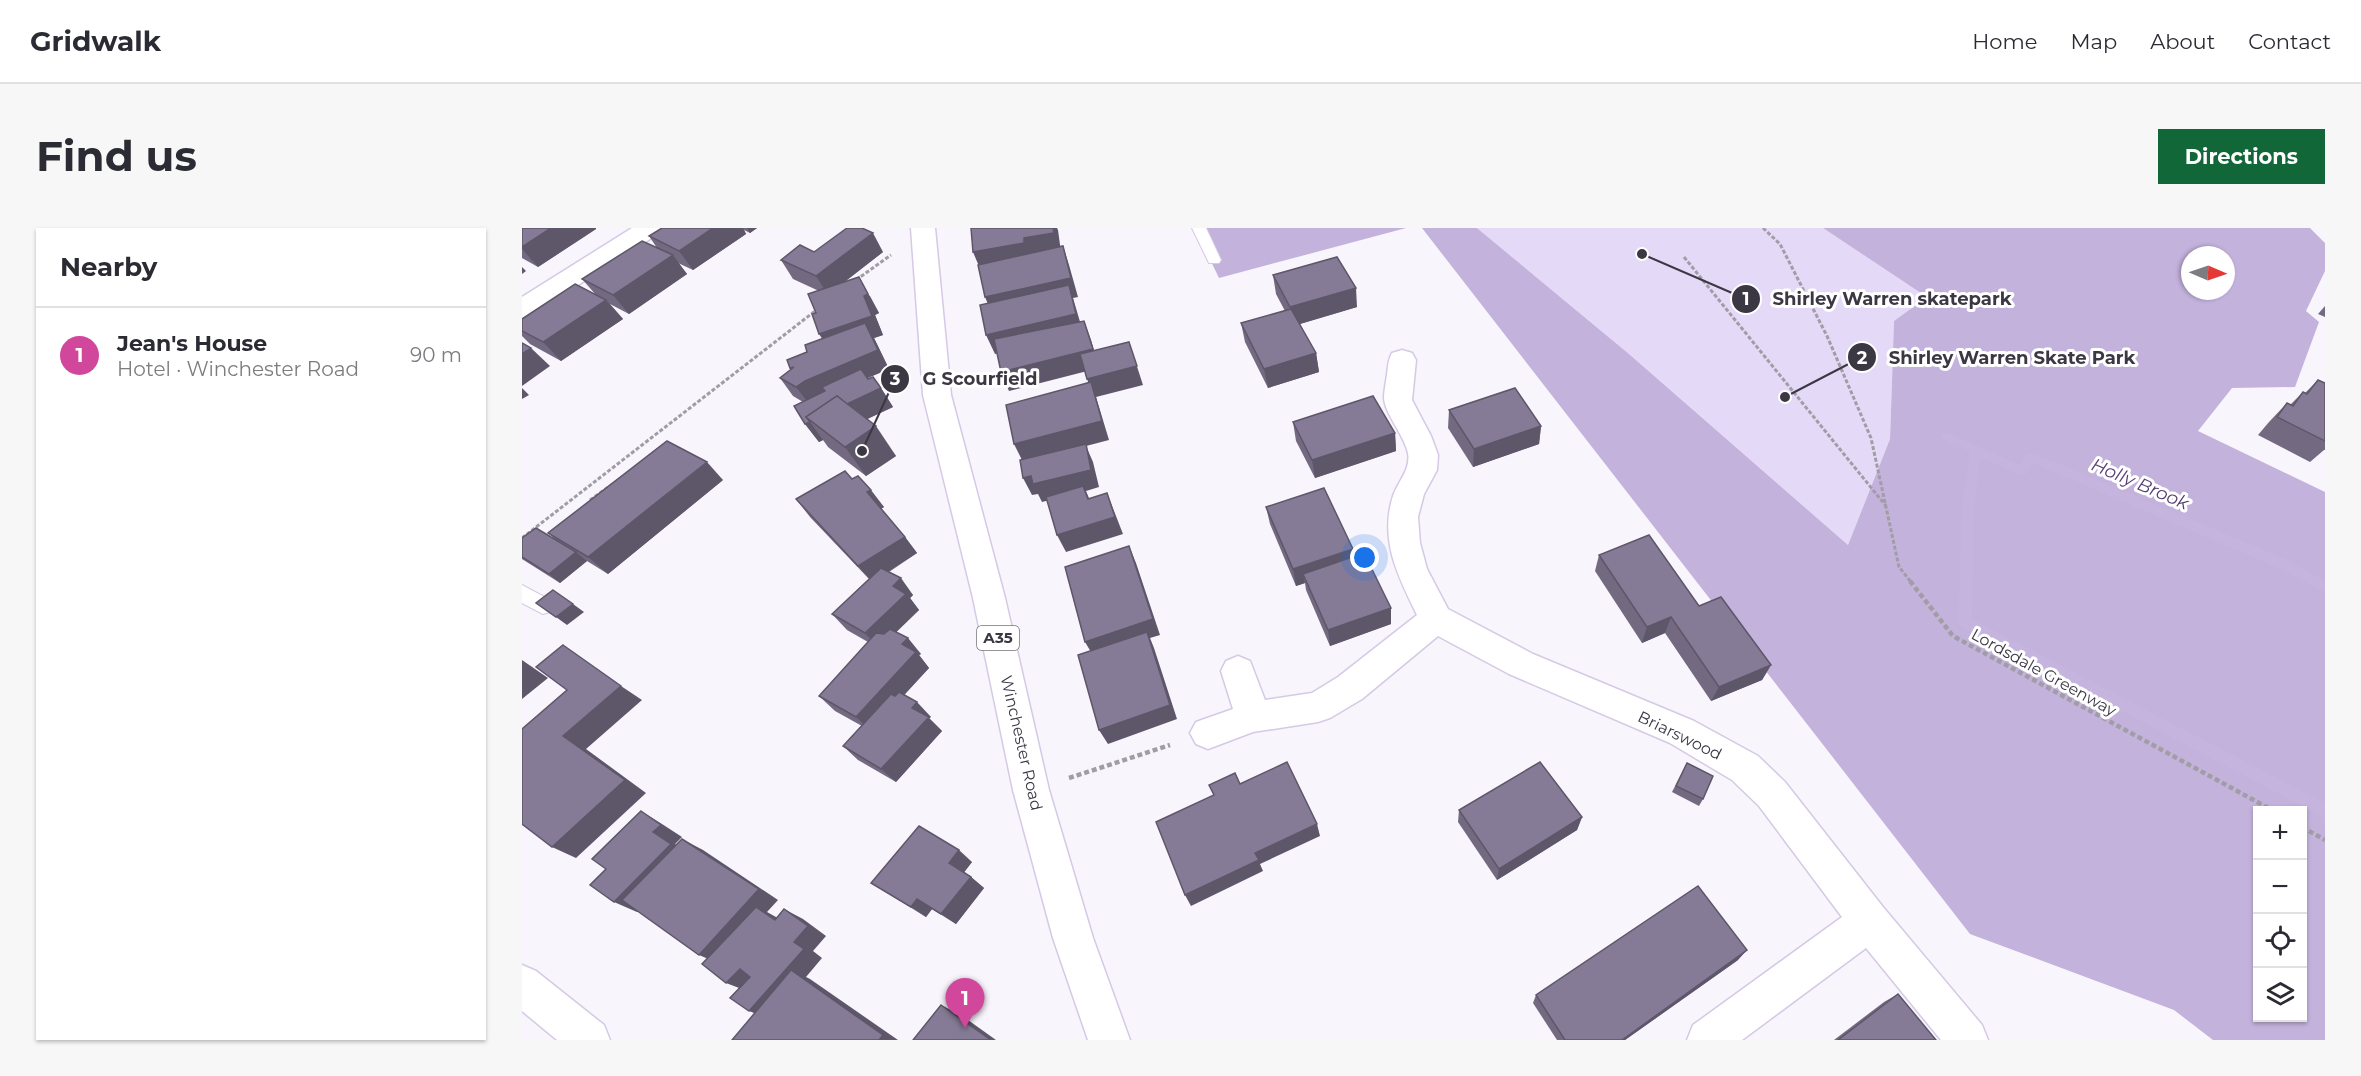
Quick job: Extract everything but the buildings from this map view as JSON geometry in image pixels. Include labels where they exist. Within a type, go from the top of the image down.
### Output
[{"type":"street","points":[[522,309],[649,228]]},
{"type":"street","name":"Winchester Road","points":[[924,239],[937,395],[989,598],[1031,790],[1073,938],[1109,1040]]},
{"type":"street","points":[[1208,733],[1253,717],[1318,707],[1350,688],[1436,619],[1411,570],[1404,543],[1405,510],[1409,494],[1422,470],[1423,455],[1417,436],[1398,400],[1402,360]]},
{"type":"street","name":"Briarswood","points":[[1436,619],[1521,664],[1682,732],[1745,768],[1772,794],[1869,921],[1967,1040]]},
{"type":"street","points":[[1238,671],[1253,717]]},
{"type":"street","points":[[1708,1040],[1869,921]]},
{"type":"street","points":[[522,985],[589,1040]]},
{"type":"lane","points":[[1199,228],[1214,260]]},
{"type":"lane","points":[[522,593],[543,606]]},
{"type":"path","name":"Lordsdale Greenway","points":[[1763,228],[1780,244],[1827,336],[1871,438],[1899,567],[1953,636],[2265,806]]},
{"type":"path","points":[[849,285],[886,256],[924,239]]},
{"type":"path","points":[[1684,257],[1886,507]]},
{"type":"path","points":[[522,538],[821,307]]},
{"type":"path","points":[[585,504],[632,468],[640,472]]},
{"type":"path","points":[[1031,790],[1208,733]]},
{"type":"path","points":[[2307,830],[2325,840]]},
{"type":"shaded area","points":[[1195,228],[1406,228],[1219,278]]},
{"type":"shaded area","points":[[1422,228],[1477,228],[1629,354],[1848,545],[1890,439],[1894,321],[1927,297],[1823,228],[2310,228],[2325,243],[2325,271],[2306,311],[2319,322],[2295,387],[2232,388],[2198,431],[2325,492],[2325,1040],[2213,1040],[2174,1010],[1970,934]]},
{"type":"shaded area","points":[[1477,228],[1823,228],[1928,297],[1894,321],[1890,439],[1848,545],[1629,354]]},
{"type":"waterway","name":"Holly Brook","points":[[1946,436],[2022,471],[2031,457],[2281,563],[2325,587]]},
{"type":"waterway","points":[[1976,450],[1968,507],[1965,622],[2325,811]]},
{"type":"place","name":"Shirley Warren skatepark","points":[[1642,254]]},
{"type":"place","name":"Shirley Warren Skate Park","points":[[1785,397]]},
{"type":"place","name":"G Scourfield","points":[[862,451]]},
{"type":"place","name":"Jean's House","points":[[965,1028]]}]
